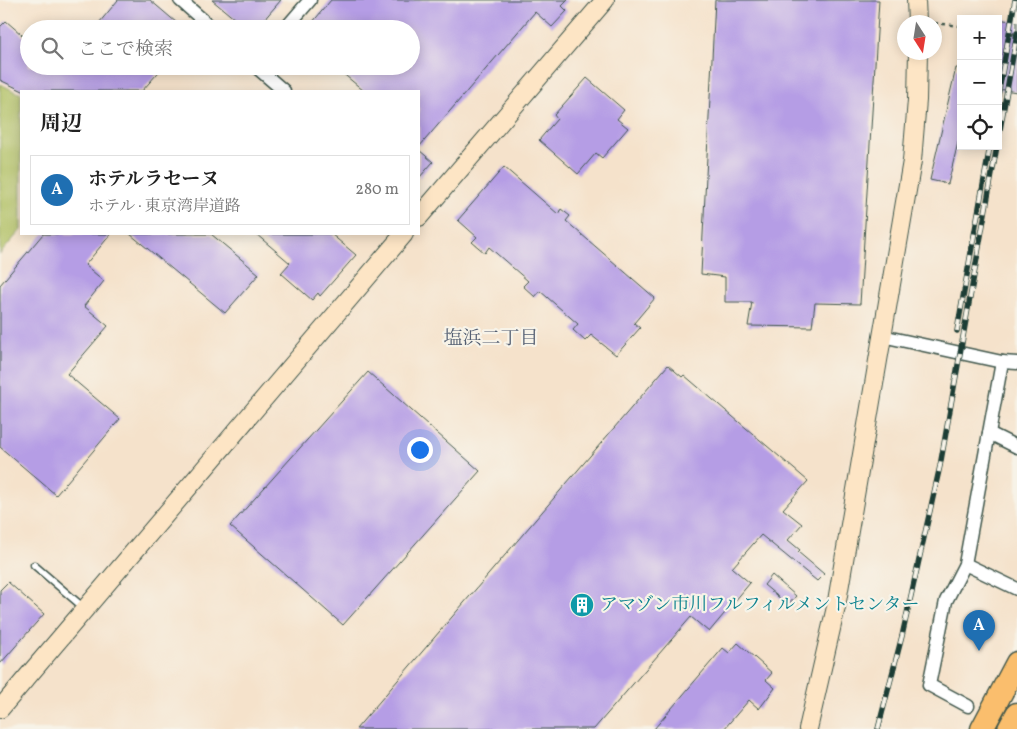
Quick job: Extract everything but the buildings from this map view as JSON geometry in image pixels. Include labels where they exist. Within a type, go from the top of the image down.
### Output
[{"type":"highway","points":[[982,729],[1017,663]]},
{"type":"highway","points":[[1009,729],[1017,714]]},
{"type":"street","points":[[180,0],[203,20]]},
{"type":"street","points":[[293,20],[310,0]]},
{"type":"street","points":[[420,211],[605,0]]},
{"type":"street","points":[[916,0],[917,15]]},
{"type":"street","points":[[808,729],[836,607],[912,161],[918,60]]},
{"type":"street","points":[[265,75],[283,90]]},
{"type":"street","points":[[0,709],[403,235]]},
{"type":"street","points":[[882,336],[1002,362],[1017,363]]},
{"type":"street","points":[[968,706],[929,685],[946,601],[965,564],[1002,362]]},
{"type":"street","points":[[989,433],[1017,447]]},
{"type":"street","points":[[965,564],[1017,589]]},
{"type":"lane","points":[[34,565],[85,609]]},
{"type":"path","points":[[942,24],[957,26]]},
{"type":"green space","points":[[0,84],[20,94],[20,231],[0,254]]},
{"type":"railway","points":[[1002,73],[1015,0]]},
{"type":"railway","points":[[1002,118],[1017,33]]},
{"type":"railway","points":[[957,331],[989,150]]},
{"type":"railway","points":[[878,729],[902,636],[940,466],[996,150]]},
{"type":"place","name":"アマゾン市川フルフィルメントセンター","points":[[582,605]]},
{"type":"place","name":"ホテルラセーヌ","points":[[979,651]]},
{"type":"district","name":"塩浜二丁目","points":[[491,339]]}]
